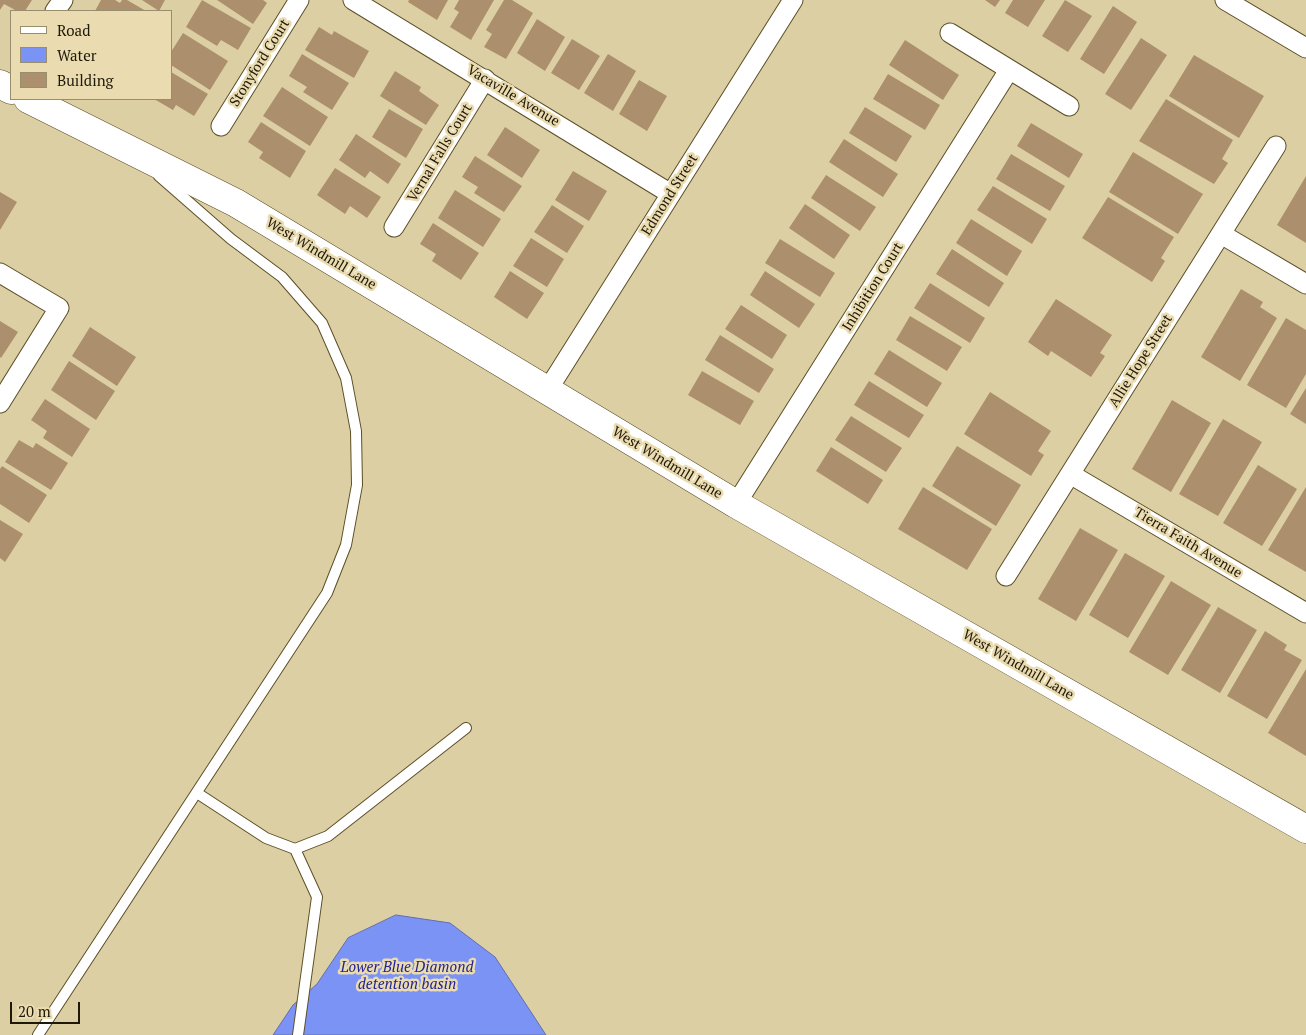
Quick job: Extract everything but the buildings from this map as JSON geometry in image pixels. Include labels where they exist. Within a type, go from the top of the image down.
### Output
[{"type":"street","name":"Stonyford Court","points":[[220,126],[299,0]]},
{"type":"street","name":"Vacaville Avenue","points":[[353,0],[671,194]]},
{"type":"street","name":"Edmond Street","points":[[547,391],[793,0]]},
{"type":"street","points":[[1225,0],[1306,48]]},
{"type":"street","points":[[950,33],[1069,106]]},
{"type":"street","name":"Inhibition Court","points":[[736,504],[1009,70]]},
{"type":"street","name":"Vernal Falls Court","points":[[394,227],[485,79]]},
{"type":"street","name":"West Windmill Lane","points":[[30,100],[236,203],[736,504],[1306,829]]},
{"type":"street","name":"Allie Hope Street","points":[[1006,576],[1276,146]]},
{"type":"street","points":[[1221,234],[1306,284]]},
{"type":"street","points":[[0,272],[59,308],[0,403]]},
{"type":"street","name":"Tierra Faith Avenue","points":[[1070,474],[1306,613]]},
{"type":"lane","points":[[38,1035],[327,593],[346,545],[357,485],[356,431],[346,378],[322,323],[282,277],[230,239],[128,149]]},
{"type":"lane","points":[[197,792],[266,838],[295,849],[328,836],[466,728]]},
{"type":"lane","points":[[295,849],[317,897],[298,1035]]},
{"type":"water","name":"Lower Blue Diamond detention basin","points":[[396,915],[450,923],[495,957],[546,1035],[273,1035],[293,1005],[317,984],[348,938]]}]
